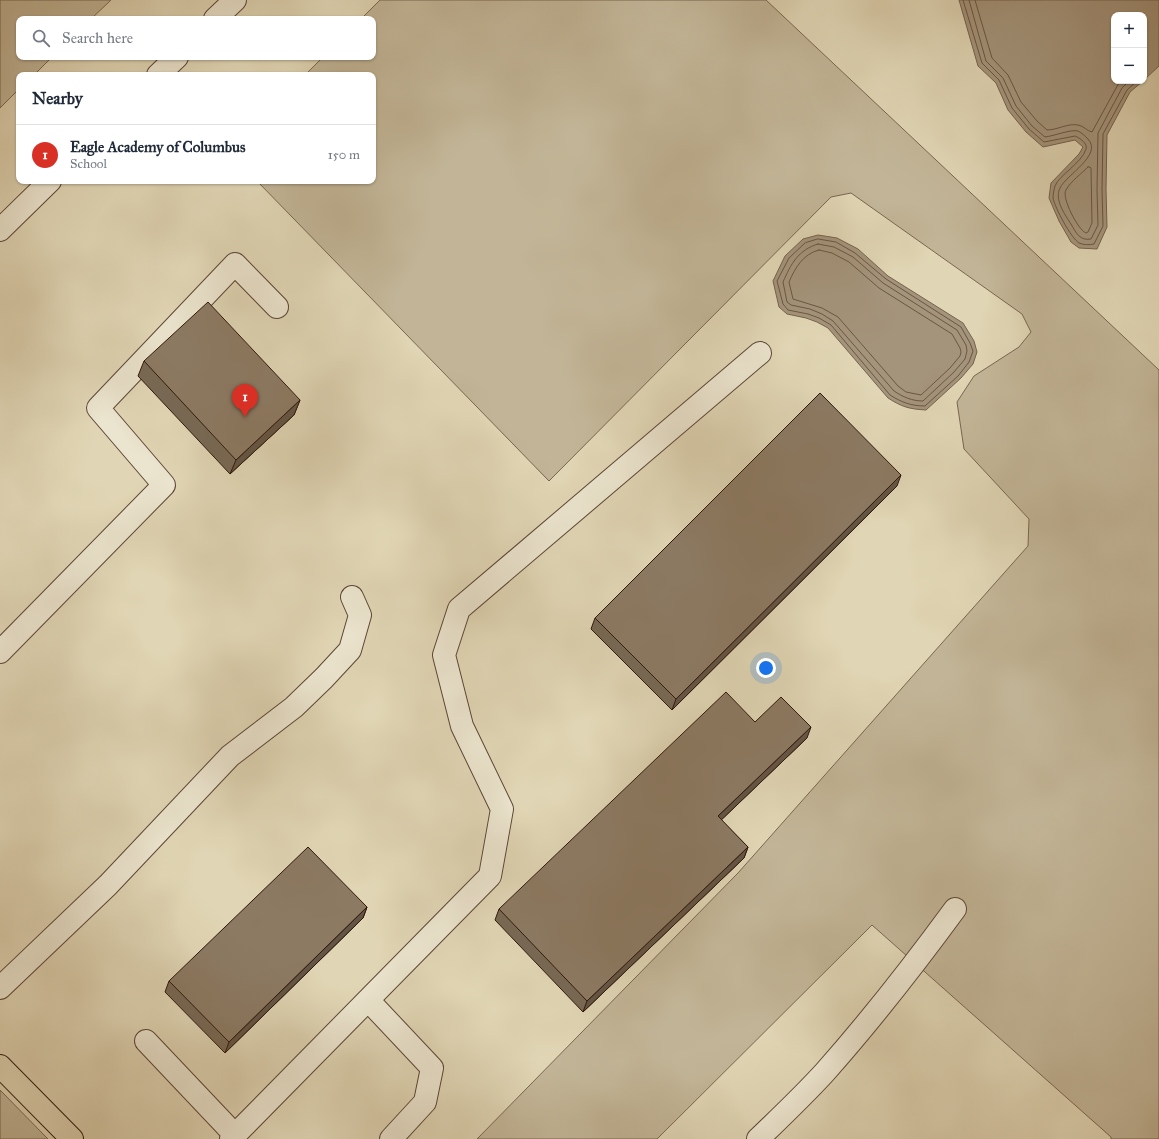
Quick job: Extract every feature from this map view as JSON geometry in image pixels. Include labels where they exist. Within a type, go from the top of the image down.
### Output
[{"type":"main road","points":[[0,1066],[72,1139]]},
{"type":"lane","points":[[218,16],[235,0]]},
{"type":"lane","points":[[161,72],[174,60]]},
{"type":"lane","points":[[0,230],[47,184]]},
{"type":"lane","points":[[0,652],[164,485],[98,408],[235,264],[277,307]]},
{"type":"lane","points":[[146,1041],[233,1137],[490,876],[502,809],[462,726],[444,655],[459,609],[760,353]]},
{"type":"lane","points":[[0,988],[108,885],[230,756],[294,707],[350,650],[360,615],[352,597]]},
{"type":"lane","points":[[758,1139],[824,1073],[923,953],[955,909]]},
{"type":"lane","points":[[368,1000],[432,1068],[425,1102],[391,1139]]},
{"type":"shaded area","points":[[0,0],[111,0],[94,16],[16,16],[16,60],[49,60],[37,72],[16,72],[16,92],[0,108]]},
{"type":"shaded area","points":[[380,0],[766,0],[1159,370],[1159,1139],[1111,1139],[1111,1137],[872,925],[657,1139],[477,1139],[738,873],[1028,546],[1029,519],[964,449],[957,402],[974,376],[1019,347],[1031,332],[1022,314],[851,193],[831,197],[549,481],[260,184],[376,184],[376,72],[308,72],[320,60],[376,60],[376,16],[364,16]]},
{"type":"shaded area","points":[[0,1090],[48,1139],[0,1139]]},
{"type":"water","points":[[959,0],[1159,0],[1159,66],[1147,77],[1147,12],[1111,12],[1111,84],[1139,84],[1130,92],[1107,135],[1107,227],[1097,249],[1079,248],[1071,242],[1059,221],[1049,198],[1051,183],[1079,154],[1083,147],[1075,140],[1043,147],[1026,132],[1008,110],[996,83],[978,66]]},
{"type":"water","points":[[818,235],[837,238],[858,249],[888,276],[963,323],[974,341],[977,352],[973,364],[961,378],[926,410],[906,407],[897,404],[888,398],[828,328],[806,318],[787,314],[779,307],[773,281],[785,256],[803,239]]},
{"type":"building","points":[[208,302],[300,400],[236,460],[144,361]]},
{"type":"building","points":[[820,393],[901,475],[676,699],[595,618]]},
{"type":"building","points":[[726,692],[755,722],[781,697],[811,727],[718,816],[748,847],[587,1001],[499,909]]},
{"type":"building","points":[[308,847],[367,907],[229,1042],[169,981]]},
{"type":"place","name":"Eagle Academy of Columbus","points":[[245,417]]}]
